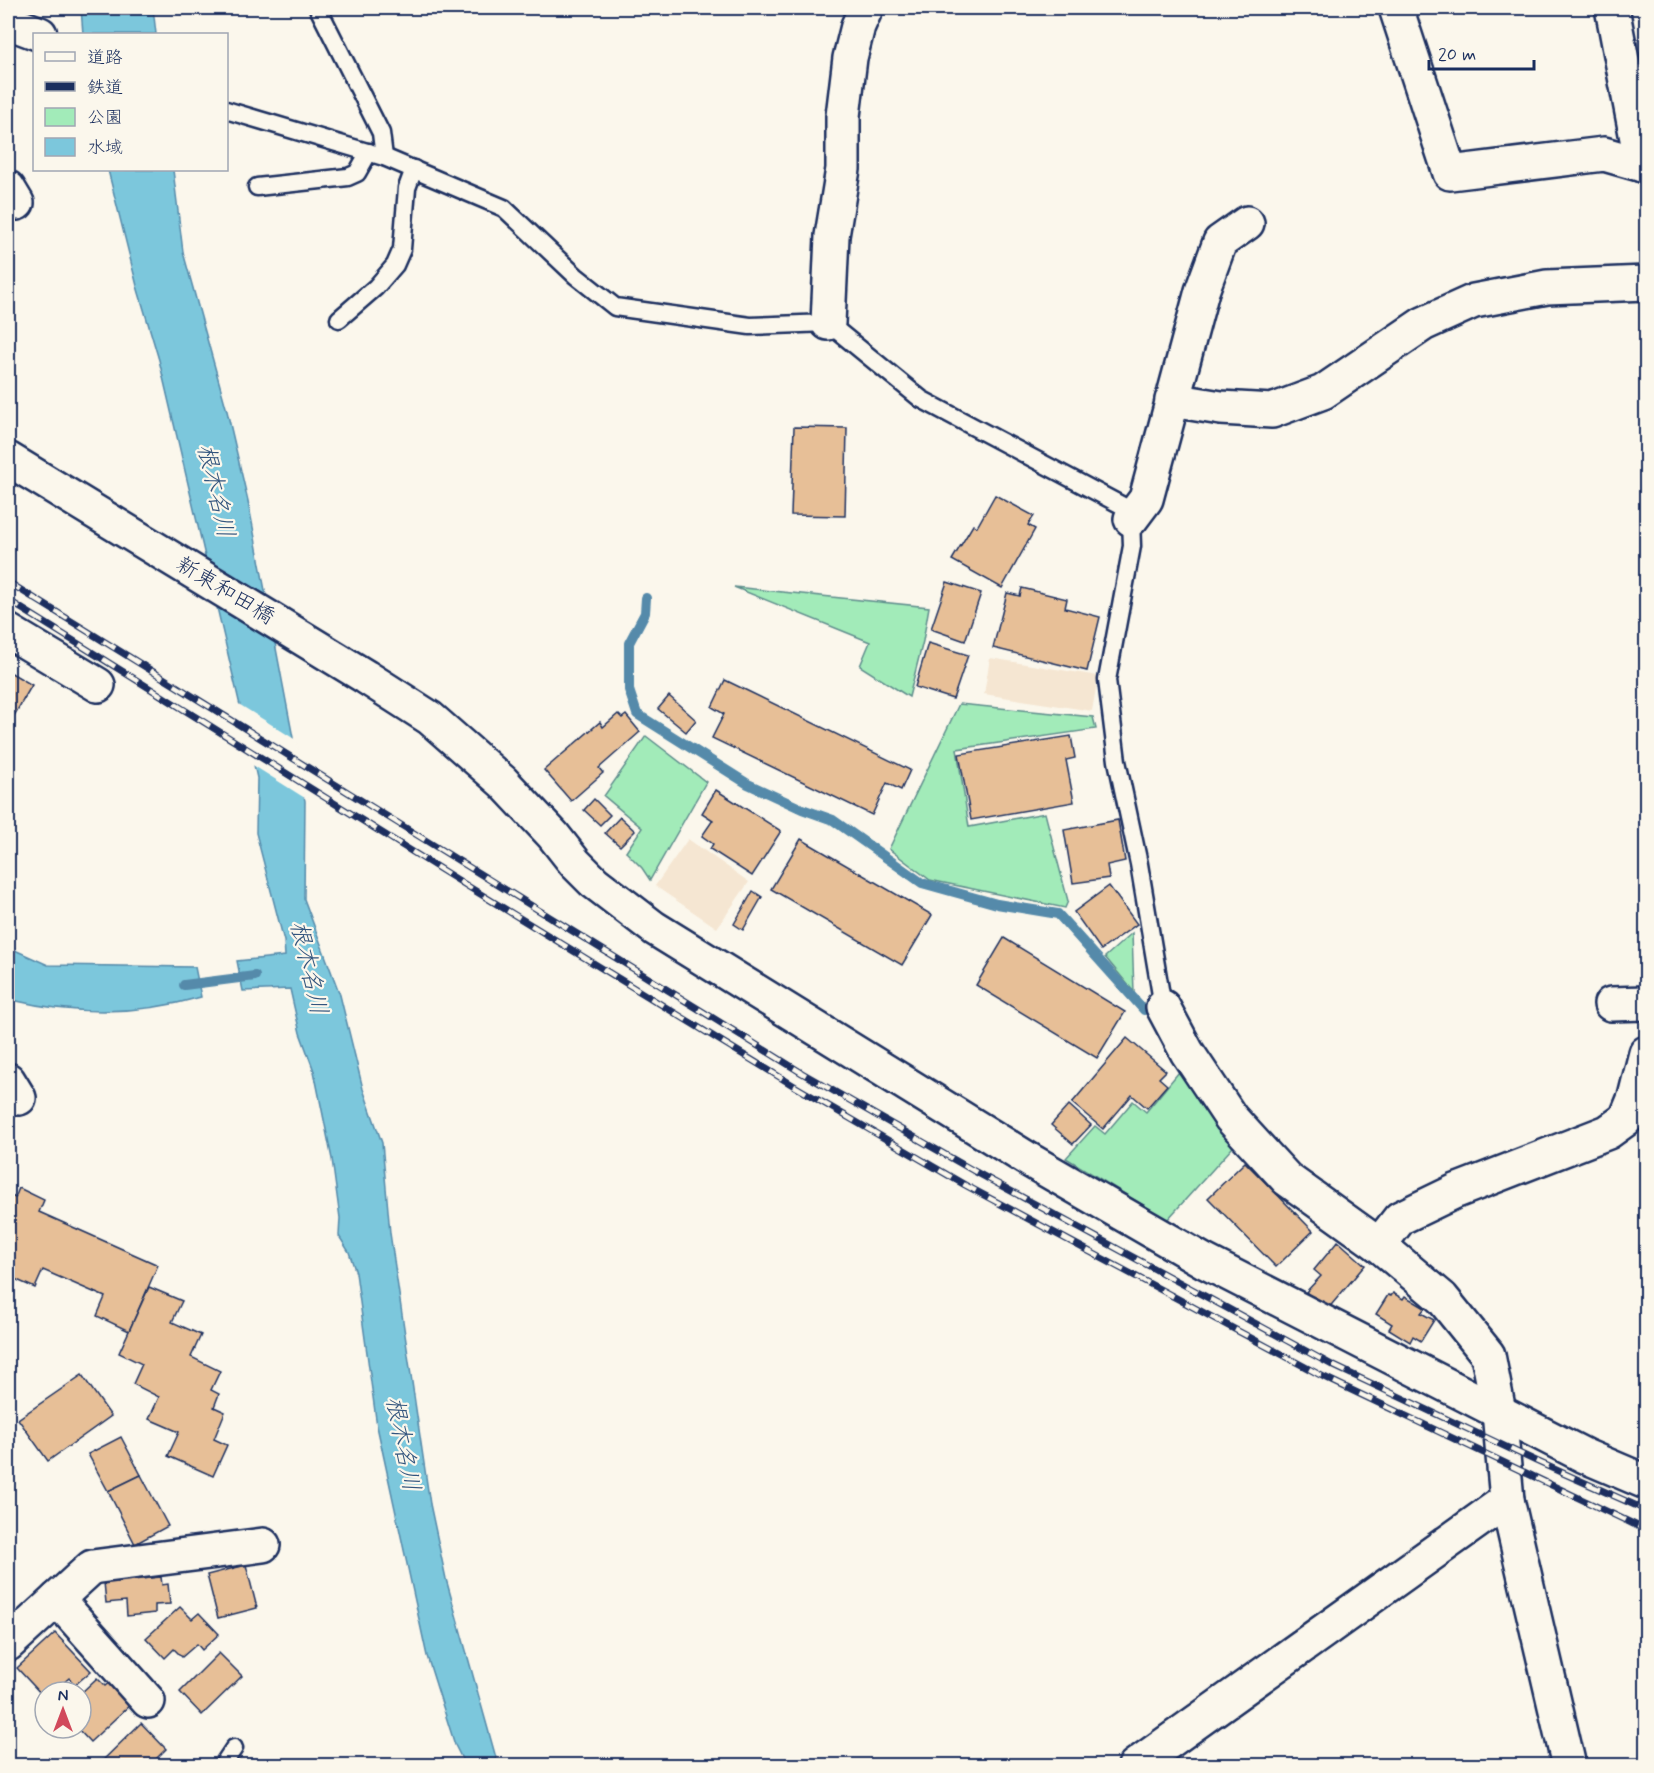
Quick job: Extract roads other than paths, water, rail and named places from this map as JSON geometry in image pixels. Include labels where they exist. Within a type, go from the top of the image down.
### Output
[{"type":"street","points":[[828,323],[832,236],[843,169],[843,116],[850,58],[858,26],[866,8]]},
{"type":"street","points":[[1396,8],[1450,173],[1605,154],[1644,165],[1612,8]]},
{"type":"street","points":[[8,22],[36,33]]},
{"type":"street","points":[[1131,519],[1146,499],[1202,291],[1220,242],[1247,223]]},
{"type":"street","points":[[1172,400],[1221,408],[1272,411],[1323,392],[1423,324],[1474,301],[1547,287],[1647,283]]},
{"type":"street","name":"新東和田橋","points":[[8,459],[430,718],[524,803],[594,882],[654,928],[1031,1161],[1204,1261],[1585,1456],[1647,1482]]},
{"type":"street","points":[[8,631],[98,686]]},
{"type":"street","points":[[1611,1004],[1647,1003]]},
{"type":"street","points":[[1163,1007],[1187,1052],[1231,1118],[1287,1179],[1379,1245],[1442,1298],[1488,1355],[1499,1412],[1507,1500],[1569,1766]]},
{"type":"street","points":[[1379,1245],[1400,1218],[1456,1191],[1608,1132],[1626,1119],[1635,1097],[1647,1053]]},
{"type":"street","points":[[1135,1766],[1507,1500]]},
{"type":"street","points":[[8,1644],[92,1567],[263,1545]]},
{"type":"street","points":[[57,1599],[148,1701]]},
{"type":"lane","points":[[256,187],[348,177],[357,173],[376,155],[381,134],[318,8]]},
{"type":"lane","points":[[228,111],[376,155],[504,208],[576,276],[615,307],[750,326],[828,323],[921,399],[1123,506],[1131,519],[1132,546],[1107,680],[1118,761],[1139,864],[1163,1007]]},
{"type":"lane","points":[[339,319],[376,287],[395,265],[402,249],[407,188],[414,169]]},
{"type":"lane","points":[[222,1766],[234,1748]]},
{"type":"water","points":[[81,8],[153,8],[156,33],[83,33]]},
{"type":"water","name":"根木名川","points":[[108,171],[173,171],[183,252],[227,411],[248,501],[305,801],[304,899],[340,995],[363,1089],[382,1143],[390,1233],[430,1504],[446,1579],[498,1765],[465,1765],[455,1745],[427,1656],[377,1426],[356,1273],[349,1252],[339,1236],[340,1218],[332,1159],[314,1071],[300,1033],[290,989],[243,991],[237,961],[285,956],[284,941],[256,833],[257,778],[159,360],[137,286]]},
{"type":"water","points":[[8,947],[48,965],[195,967],[201,997],[154,1007],[107,1011],[59,1008],[12,1000],[8,998]]},
{"type":"waterway","points":[[646,598],[645,613],[629,643],[629,690],[637,714],[748,784],[802,809],[833,820],[922,883],[997,904],[1058,914],[1144,1010]]},
{"type":"waterway","points":[[184,985],[255,976]]},
{"type":"railway","points":[[8,582],[802,1073],[974,1171],[1332,1365],[1646,1510]]},
{"type":"railway","points":[[8,600],[796,1087],[965,1185],[1324,1377],[1646,1530]]}]
